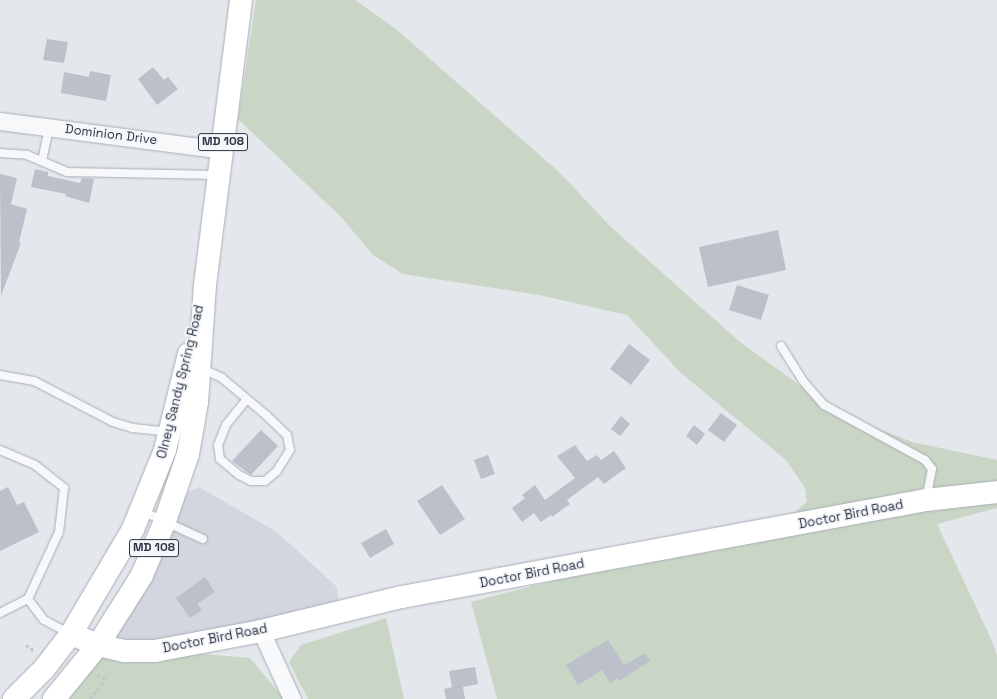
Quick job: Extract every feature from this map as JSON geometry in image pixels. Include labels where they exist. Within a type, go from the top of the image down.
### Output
[{"type":"main road","name":"Olney Sandy Spring Road","points":[[54,699],[98,645],[142,575],[165,520],[188,454],[197,402],[205,285],[242,0]]},
{"type":"main road","name":"Olney Sandy Spring Road","points":[[14,699],[44,670],[71,634],[116,561],[141,510],[170,432],[205,285]]},
{"type":"main road","name":"Doctor Bird Road","points":[[71,634],[98,645],[126,651],[155,651],[261,631],[402,597],[926,500],[997,492]]},
{"type":"street","name":"Dominion Drive","points":[[0,121],[222,150]]},
{"type":"street","points":[[261,631],[292,699]]},
{"type":"lane","points":[[42,161],[49,127]]},
{"type":"lane","points":[[0,153],[27,155],[67,172],[219,176]]},
{"type":"lane","points":[[781,346],[803,381],[824,405],[925,460],[932,469],[926,500]]},
{"type":"lane","points":[[199,367],[222,378],[247,399],[286,434],[290,450],[277,471],[265,482],[251,481],[239,475],[220,459],[218,445],[226,425],[247,399]]},
{"type":"lane","points":[[0,375],[34,381],[113,422],[133,428],[170,432]]},
{"type":"lane","points":[[0,450],[35,465],[64,488],[59,532],[28,599],[0,613]]},
{"type":"lane","points":[[141,510],[203,539]]},
{"type":"lane","points":[[28,599],[44,620],[71,634]]},
{"type":"path","points":[[90,699],[105,679]]},
{"type":"shaded area","points":[[199,487],[277,532],[337,587],[339,611],[261,631],[98,645],[174,498]]},
{"type":"green space","points":[[256,0],[355,0],[396,29],[559,172],[611,227],[740,342],[838,413],[912,442],[997,460],[997,508],[937,524],[992,641],[997,656],[997,699],[497,699],[471,602],[721,537],[774,529],[807,502],[805,488],[786,460],[680,372],[627,315],[539,295],[403,274],[373,255],[341,217],[238,119]]},
{"type":"green space","points":[[386,618],[404,699],[308,699],[289,662],[301,645]]},
{"type":"green space","points":[[98,645],[250,658],[284,699],[54,699]]},
{"type":"building","points":[[47,39],[68,42],[64,63],[43,60]]},
{"type":"building","points":[[153,67],[164,80],[168,77],[178,89],[157,105],[138,79]]},
{"type":"building","points":[[90,71],[111,75],[106,101],[61,93],[64,72],[89,77]]},
{"type":"building","points":[[35,169],[48,172],[48,176],[80,183],[82,178],[94,179],[89,203],[65,196],[66,194],[31,187]]},
{"type":"building","points":[[0,174],[17,178],[11,204],[27,209],[19,242],[21,243],[1,296]]},
{"type":"building","points":[[778,230],[786,270],[708,287],[699,247]]},
{"type":"building","points":[[737,285],[769,295],[761,320],[729,310]]},
{"type":"building","points":[[629,344],[650,360],[631,385],[610,369]]},
{"type":"building","points":[[721,413],[737,425],[724,442],[708,430]]},
{"type":"building","points":[[621,416],[630,424],[620,436],[611,429]]},
{"type":"building","points":[[694,425],[705,434],[697,445],[686,436]]},
{"type":"building","points":[[261,430],[278,446],[251,475],[232,461]]},
{"type":"building","points":[[575,445],[587,461],[597,455],[601,460],[614,451],[626,468],[604,484],[598,477],[567,500],[570,504],[552,517],[551,515],[541,522],[534,513],[522,522],[512,508],[525,498],[522,495],[535,485],[545,500],[575,478],[557,456]]},
{"type":"building","points":[[488,455],[495,474],[481,479],[474,460]]},
{"type":"building","points":[[442,485],[465,519],[440,535],[417,501]]},
{"type":"building","points":[[8,487],[17,505],[24,502],[39,532],[0,551],[0,491]]},
{"type":"building","points":[[386,529],[394,544],[370,558],[361,543]]},
{"type":"building","points":[[205,577],[215,592],[197,604],[202,610],[190,618],[176,598]]},
{"type":"building","points":[[608,640],[624,665],[645,653],[650,661],[619,681],[617,678],[610,683],[602,670],[578,685],[566,665]]},
{"type":"building","points":[[475,667],[478,684],[463,687],[465,699],[446,699],[444,689],[452,687],[449,671]]}]
